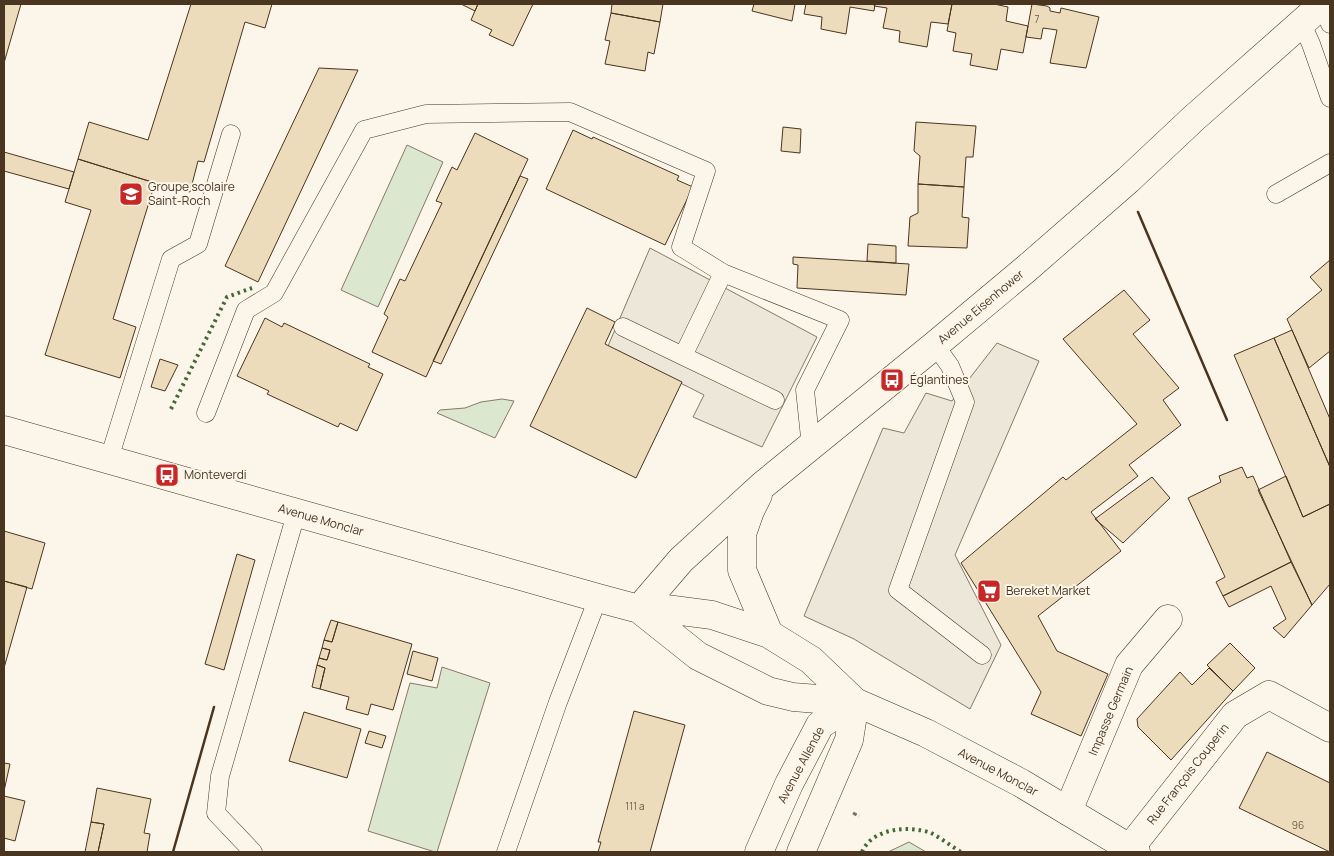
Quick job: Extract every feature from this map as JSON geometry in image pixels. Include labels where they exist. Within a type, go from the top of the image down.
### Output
[{"type":"street","name":"Avenue Eisenhower","points":[[639,609],[681,560],[763,485],[935,346],[1128,180],[1194,118],[1323,4]]},
{"type":"street","name":"Avenue Monclar","points":[[4,430],[296,514],[639,609],[666,609],[712,615],[768,634],[810,660],[855,702]]},
{"type":"street","points":[[763,485],[750,511],[742,534],[742,570],[768,634]]},
{"type":"street","name":"Avenue Monclar","points":[[639,609],[698,656],[768,691],[793,697],[855,702],[934,738],[1021,783],[1133,850]]},
{"type":"street","name":"Impasse Germain","points":[[1068,812],[1128,665],[1168,619]]},
{"type":"street","name":"Rue François Couperin","points":[[1133,850],[1234,715],[1269,695],[1330,728]]},
{"type":"street","points":[[801,852],[849,740],[855,702]]},
{"type":"street","name":"Avenue Allende","points":[[759,852],[788,784],[820,725],[855,702]]},
{"type":"lane","points":[[1323,4],[1330,24]]},
{"type":"lane","points":[[1301,22],[1330,98]]},
{"type":"lane","points":[[206,412],[246,310],[274,292],[364,130],[426,114],[570,112],[706,171],[681,247],[723,273],[840,320],[805,390],[811,447]]},
{"type":"lane","points":[[109,459],[171,259],[198,244],[231,134]]},
{"type":"lane","points":[[1276,194],[1330,163]]},
{"type":"lane","points":[[683,356],[723,273]]},
{"type":"lane","points":[[623,327],[775,400]]},
{"type":"lane","points":[[935,346],[950,366],[965,402],[898,590],[982,656]]},
{"type":"lane","points":[[252,852],[216,813],[220,776],[296,514]]},
{"type":"lane","points":[[506,852],[558,702],[598,598]]},
{"type":"green space","points":[[407,145],[443,162],[378,307],[341,290]]},
{"type":"green space","points":[[502,399],[514,401],[495,438],[437,413],[440,410],[465,408],[481,402]]},
{"type":"green space","points":[[442,667],[490,683],[437,852],[435,852],[368,831],[410,683],[437,688]]},
{"type":"green space","points":[[909,842],[926,852],[888,852]]},
{"type":"shaded area","points":[[650,248],[817,337],[762,447],[693,417],[704,395],[608,346]]},
{"type":"shaded area","points":[[997,343],[1039,361],[955,555],[1001,645],[970,709],[854,639],[804,616],[883,428],[904,433],[926,393],[952,401]]},
{"type":"building","points":[[4,4],[21,4],[4,63]]},
{"type":"building","points":[[191,4],[272,4],[265,28],[245,22],[204,162],[198,161],[190,192],[78,159],[89,122],[148,140]]},
{"type":"building","points":[[461,4],[478,4],[475,11]]},
{"type":"building","points":[[478,4],[533,4],[513,46],[489,35],[492,30],[471,20]]},
{"type":"building","points":[[612,4],[663,4],[660,22],[611,13]]},
{"type":"building","points":[[754,4],[795,4],[792,21],[752,11]]},
{"type":"building","points":[[806,4],[875,4],[874,11],[850,7],[846,34],[821,29],[822,17],[804,14]]},
{"type":"building","points":[[875,4],[952,4],[948,24],[931,22],[927,47],[899,42],[900,31],[883,28],[887,8],[874,6]]},
{"type":"building","points":[[952,4],[994,4],[1008,7],[1006,21],[1028,26],[1023,53],[1001,49],[997,70],[970,65],[972,54],[953,51],[956,33],[947,31]]},
{"type":"building","points":[[1032,4],[1047,6],[1050,8],[1050,11],[1060,13],[1061,8],[1099,17],[1086,68],[1050,63],[1057,30],[1043,28],[1041,39],[1026,37]]},
{"type":"building","points":[[611,13],[660,22],[654,54],[648,52],[645,71],[605,64],[610,41],[605,40]]},
{"type":"building","points":[[319,68],[358,70],[258,282],[225,266]]},
{"type":"building","points":[[916,122],[976,126],[973,157],[966,157],[964,187],[918,184],[920,156],[914,151]]},
{"type":"building","points":[[783,127],[801,129],[800,153],[781,151]]},
{"type":"building","points":[[573,130],[592,139],[593,137],[679,176],[677,180],[693,187],[665,245],[546,189]]},
{"type":"building","points":[[475,133],[528,159],[426,377],[372,352],[388,317],[384,314],[400,279],[405,281],[442,203],[436,201],[452,167],[457,170]]},
{"type":"building","points":[[4,152],[74,172],[69,189],[4,171]]},
{"type":"building","points":[[78,159],[155,183],[113,319],[136,327],[120,378],[45,355],[91,210],[65,202]]},
{"type":"building","points":[[520,176],[528,179],[441,364],[433,361]]},
{"type":"building","points":[[918,184],[964,187],[962,217],[969,218],[967,248],[908,246],[910,217],[918,213]]},
{"type":"building","points":[[868,244],[896,246],[896,263],[867,261]]},
{"type":"building","points":[[793,257],[909,264],[906,295],[797,288],[798,265],[793,264]]},
{"type":"building","points":[[1330,260],[1330,351],[1309,368],[1287,319],[1322,290],[1310,277]]},
{"type":"building","points":[[1124,290],[1150,320],[1133,334],[1179,388],[1163,400],[1181,425],[1129,465],[1138,476],[1091,512],[1121,551],[1038,616],[1057,651],[1108,674],[1081,736],[1031,714],[1041,692],[961,563],[1063,477],[1066,480],[1137,424],[1063,339]]},
{"type":"building","points":[[587,308],[615,322],[605,344],[682,382],[636,478],[530,426]]},
{"type":"building","points":[[265,318],[282,327],[284,323],[370,364],[368,367],[383,374],[357,431],[340,423],[338,427],[267,394],[269,391],[237,376]]},
{"type":"building","points":[[1292,330],[1330,419],[1330,467],[1274,338]]},
{"type":"building","points":[[1274,338],[1330,467],[1330,504],[1303,517],[1234,355]]},
{"type":"building","points":[[160,359],[178,365],[165,391],[151,387]]},
{"type":"building","points":[[1242,467],[1247,478],[1253,476],[1291,562],[1223,596],[1216,582],[1225,577],[1188,498],[1221,482],[1219,476]]},
{"type":"building","points":[[1286,476],[1303,517],[1330,504],[1330,584],[1312,605],[1258,490]]},
{"type":"building","points":[[1152,477],[1170,498],[1123,543],[1095,519]]},
{"type":"building","points":[[4,531],[45,543],[32,589],[4,581]]},
{"type":"building","points":[[237,554],[255,560],[224,670],[205,664]]},
{"type":"building","points":[[1291,562],[1312,605],[1284,638],[1273,628],[1286,619],[1271,586],[1229,607],[1223,596]]},
{"type":"building","points":[[4,581],[27,587],[4,668]]},
{"type":"building","points":[[331,620],[338,622],[332,642],[324,640]]},
{"type":"building","points":[[338,622],[412,644],[393,710],[371,704],[368,715],[346,709],[349,697],[320,689],[325,668],[317,665],[319,658],[327,660],[330,650],[322,648],[324,640],[332,642]]},
{"type":"building","points":[[1230,643],[1255,668],[1233,691],[1207,665]]},
{"type":"building","points":[[322,648],[330,650],[327,660],[319,658]]},
{"type":"building","points":[[413,651],[438,658],[432,681],[407,674]]},
{"type":"building","points":[[317,665],[325,668],[320,689],[312,687]]},
{"type":"building","points":[[1209,668],[1233,691],[1171,760],[1138,727],[1137,719],[1180,672],[1192,685]]},
{"type":"building","points":[[634,711],[685,725],[650,852],[598,852],[601,842],[598,842]]},
{"type":"building","points":[[304,712],[361,729],[347,778],[289,761]]},
{"type":"building","points":[[369,731],[386,736],[382,748],[365,743]]},
{"type":"building","points":[[1267,752],[1330,783],[1330,852],[1239,808]]},
{"type":"building","points":[[4,763],[10,764],[4,791]]},
{"type":"building","points":[[97,788],[151,799],[144,833],[150,834],[147,852],[98,852],[104,824],[91,822]]},
{"type":"building","points":[[4,796],[25,801],[15,841],[4,838]]},
{"type":"building","points":[[91,822],[104,824],[98,852],[85,852]]},
{"type":"hedge","points":[[171,409],[227,297],[252,288]]},
{"type":"hedge","points":[[862,852],[867,844],[882,833],[902,829],[931,833],[961,852]]},
{"type":"wall","points":[[1138,212],[1227,420]]},
{"type":"wall","points":[[173,852],[214,707]]},
{"type":"place","name":"Groupe scolaire Saint-Roch","points":[[131,194]]},
{"type":"place","name":"Églantines","points":[[892,380]]},
{"type":"place","name":"Monteverdi","points":[[167,475]]},
{"type":"place","name":"Bereket Market","points":[[989,591]]}]
